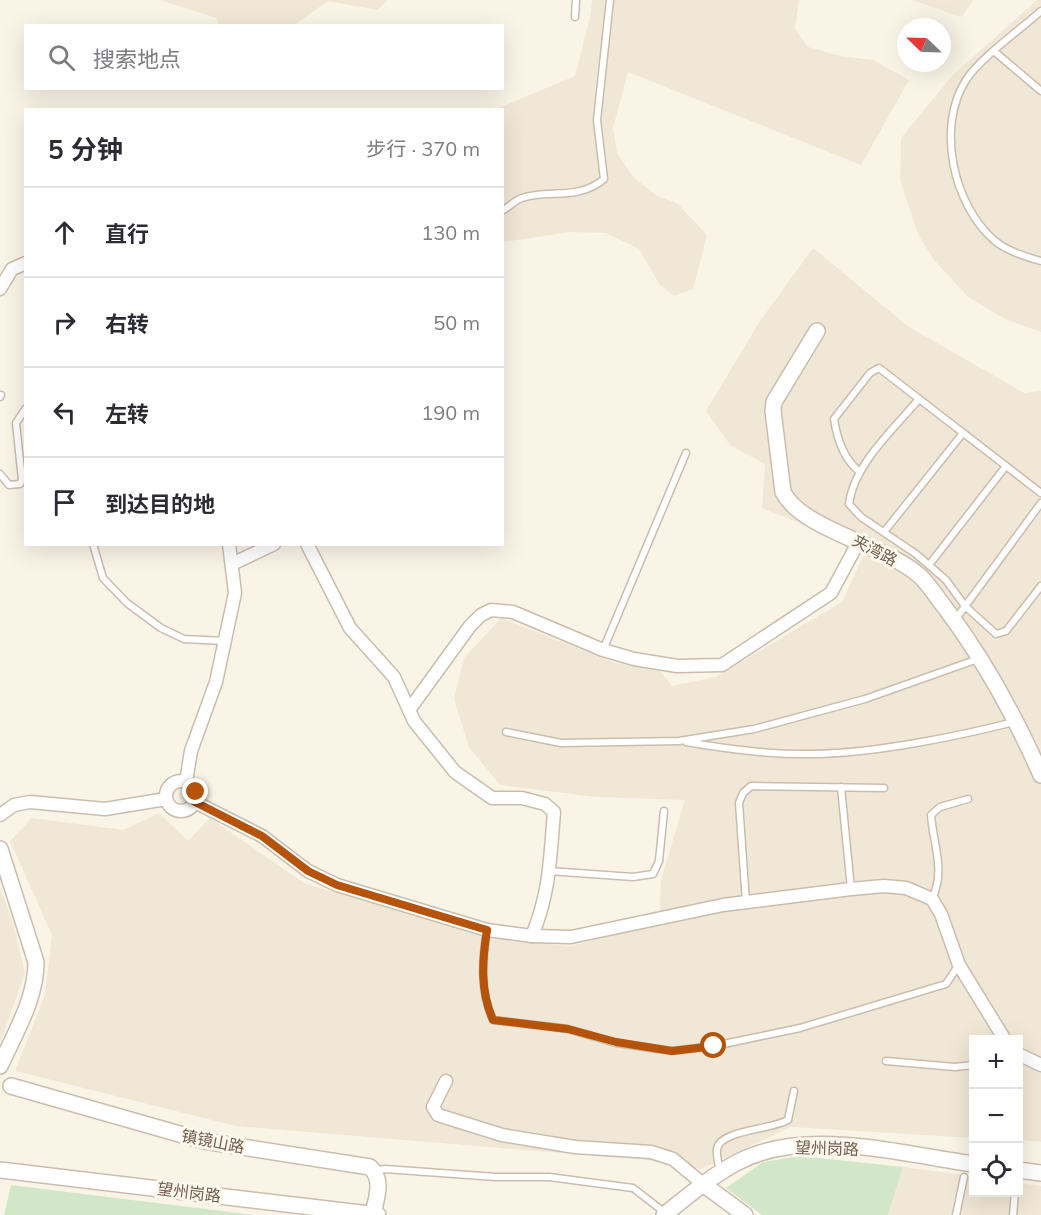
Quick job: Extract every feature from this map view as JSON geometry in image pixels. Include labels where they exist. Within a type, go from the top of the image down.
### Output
[{"type":"street","points":[[0,289],[12,269],[24,264]]},
{"type":"street","name":"夹湾路","points":[[817,332],[774,402],[773,411],[783,492],[788,502],[803,515],[859,540],[921,577],[981,658],[1018,721],[1041,775]]},
{"type":"street","points":[[409,710],[470,626],[481,615],[491,610],[513,612],[603,650],[634,659],[677,666],[722,665],[831,593],[859,540]]},
{"type":"street","points":[[186,782],[191,751],[213,695],[235,593],[229,546]]},
{"type":"street","points":[[232,564],[270,546]]},
{"type":"street","points":[[308,546],[350,628],[394,677],[421,732],[455,772],[492,798],[522,798],[545,804],[554,812],[544,904],[532,936]]},
{"type":"street","points":[[186,782],[194,788],[195,802],[189,809],[180,812],[171,808],[166,799],[171,785],[186,782]]},
{"type":"street","points":[[0,815],[14,805],[30,802],[105,809],[166,799]]},
{"type":"street","points":[[195,802],[262,836],[308,871],[337,885],[487,930],[532,936],[571,937],[746,902],[884,886],[906,888],[932,899],[941,914],[959,965],[1002,1035]]},
{"type":"street","points":[[0,849],[36,962],[36,979],[29,1003],[0,1065]]},
{"type":"street","points":[[1023,1057],[1041,1065]]},
{"type":"street","points":[[446,1081],[433,1107],[438,1115],[502,1135],[575,1147],[651,1152],[673,1159],[702,1184],[745,1215]]},
{"type":"street","name":"镇镜山路","points":[[11,1086],[204,1141],[354,1163],[375,1171]]},
{"type":"street","name":"望州岗路","points":[[665,1214],[702,1184],[739,1161],[767,1150],[803,1144],[852,1147],[969,1163]]},
{"type":"street","name":"望州岗路","points":[[0,1170],[378,1215]]},
{"type":"street","points":[[373,1214],[378,1184],[375,1171]]},
{"type":"street","points":[[1023,1171],[1041,1173]]},
{"type":"lane","points":[[575,17],[576,0]]},
{"type":"lane","points":[[504,210],[518,199],[569,193],[596,186],[604,179],[597,120],[610,0]]},
{"type":"lane","points":[[1041,11],[968,78],[956,98],[952,124],[955,171],[963,196],[978,222],[996,242],[1026,257],[1041,261]]},
{"type":"lane","points":[[995,52],[1041,91]]},
{"type":"lane","points":[[860,472],[853,466],[837,442],[834,419],[870,373],[879,368],[1041,493]]},
{"type":"lane","points":[[919,399],[860,472],[851,490],[849,504],[861,517],[929,565],[946,580],[965,606],[996,634],[1006,631],[1041,586]]},
{"type":"lane","points":[[0,474],[9,485],[20,484],[22,480],[16,423],[24,411]]},
{"type":"lane","points":[[884,532],[963,433]]},
{"type":"lane","points":[[603,650],[686,453]]},
{"type":"lane","points":[[929,565],[1006,466]]},
{"type":"lane","points":[[954,621],[1041,503]]},
{"type":"lane","points":[[94,546],[103,578],[127,603],[161,628],[184,639],[224,641]]},
{"type":"lane","points":[[506,732],[561,743],[679,741],[754,729],[865,699],[981,658]]},
{"type":"lane","points":[[679,741],[745,751],[816,754],[970,733],[1018,721]]},
{"type":"lane","points":[[746,902],[739,803],[743,793],[750,786],[884,788]]},
{"type":"lane","points":[[840,787],[851,889]]},
{"type":"lane","points":[[932,899],[939,885],[940,870],[931,815],[940,807],[968,799]]},
{"type":"lane","points":[[549,871],[633,877],[653,874],[660,861],[664,811]]},
{"type":"lane","points":[[487,930],[482,962],[485,1002],[493,1020],[568,1029],[616,1042],[672,1051],[714,1046],[800,1028],[946,984],[959,965]]},
{"type":"lane","points":[[886,1060],[956,1067],[969,1066]]},
{"type":"lane","points":[[720,1173],[717,1149],[721,1140],[729,1135],[776,1127],[788,1120],[794,1091]]},
{"type":"lane","points":[[375,1171],[385,1169],[584,1180],[633,1188],[665,1214]]},
{"type":"lane","points":[[956,1215],[964,1176]]},
{"type":"lane","points":[[1013,1215],[1015,1197]]},
{"type":"shaded area","points":[[160,0],[388,0],[377,10],[328,1],[295,24],[219,24],[216,18]]},
{"type":"shaded area","points":[[592,0],[799,0],[795,29],[808,47],[841,56],[873,60],[909,80],[861,165],[628,72],[613,128],[617,153],[634,178],[658,196],[678,204],[707,235],[693,289],[674,296],[660,285],[639,249],[606,233],[571,232],[504,242],[504,108],[499,108],[575,76]]},
{"type":"shaded area","points":[[912,0],[974,0],[961,17]]},
{"type":"shaded area","points":[[1037,0],[1041,0],[1041,332],[1005,319],[968,297],[934,260],[918,234],[900,180],[901,138],[953,75]]},
{"type":"shaded area","points":[[813,248],[909,327],[1024,393],[1041,391],[1041,1142],[1023,1140],[1023,1035],[969,1035],[969,1138],[791,1127],[701,1169],[647,1160],[236,1126],[15,1071],[45,995],[52,935],[10,841],[32,818],[124,830],[159,813],[188,841],[210,818],[304,883],[489,939],[570,946],[659,924],[661,880],[685,800],[595,797],[500,785],[469,747],[454,699],[464,658],[501,618],[615,663],[660,671],[672,686],[716,677],[842,602],[866,550],[762,508],[765,464],[731,446],[706,411],[760,321]]},
{"type":"shaded area","points":[[0,887],[13,923],[25,973],[0,1043]]},
{"type":"shaded area","points":[[903,1167],[969,1175],[969,1197],[1023,1197],[1023,1184],[1041,1186],[1041,1215],[888,1215]]},
{"type":"green space","points":[[800,1156],[903,1167],[888,1215],[762,1215],[726,1188],[763,1162]]},
{"type":"green space","points":[[11,1185],[254,1215],[4,1215]]},
{"type":"route","points":[[196,792],[195,802],[262,836],[308,871],[337,885],[487,930],[482,962],[485,1002],[493,1020],[568,1029],[616,1042],[672,1051],[714,1046]]}]
